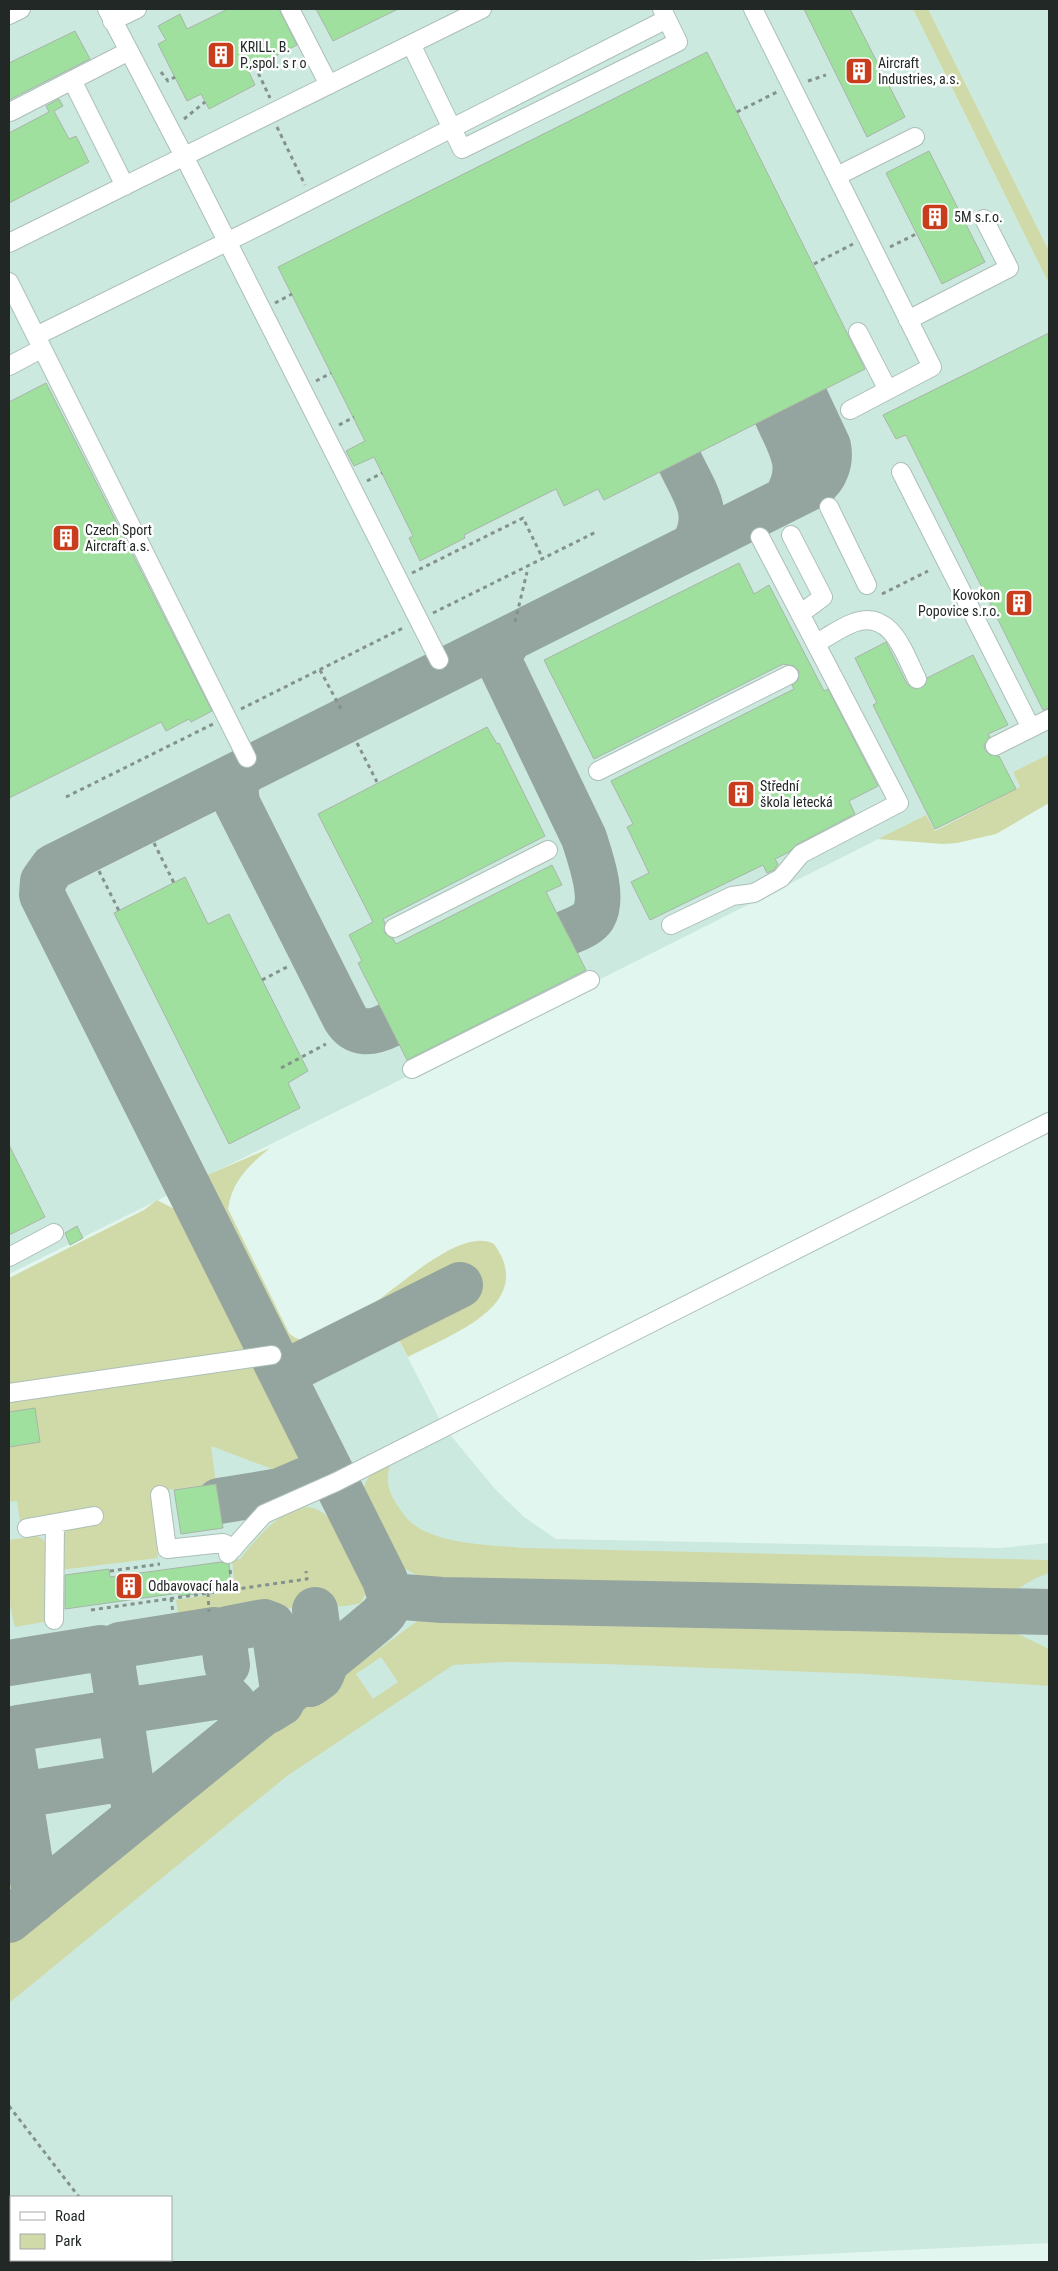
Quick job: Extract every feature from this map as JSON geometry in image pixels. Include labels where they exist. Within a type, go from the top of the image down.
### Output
[{"type":"street","points":[[9,15],[21,9]]},
{"type":"street","points":[[137,9],[110,15],[228,242],[438,660]]},
{"type":"street","points":[[290,9],[330,85]]},
{"type":"street","points":[[9,244],[482,9]]},
{"type":"street","points":[[753,9],[932,366],[850,410]]},
{"type":"street","points":[[9,366],[39,342],[228,242],[452,128],[661,16],[678,42],[462,150],[452,128],[411,44]]},
{"type":"street","points":[[10,112],[128,51]]},
{"type":"street","points":[[72,80],[124,186]]},
{"type":"street","points":[[837,176],[915,137]]},
{"type":"street","points":[[908,320],[1009,268],[984,219]]},
{"type":"street","points":[[9,282],[247,758]]},
{"type":"street","points":[[858,332],[888,390]]},
{"type":"street","points":[[901,472],[1031,728]]},
{"type":"street","points":[[829,507],[872,591]]},
{"type":"street","points":[[791,535],[822,597],[800,614]]},
{"type":"street","points":[[671,925],[732,896],[754,893],[781,878],[801,854],[899,803],[760,537]]},
{"type":"street","points":[[816,643],[854,623],[870,621],[886,624],[895,635],[917,679]]},
{"type":"street","points":[[598,771],[789,675]]},
{"type":"street","points":[[996,746],[1049,719]]},
{"type":"street","points":[[394,928],[548,850]]},
{"type":"street","points":[[412,1069],[590,980]]},
{"type":"street","points":[[160,1495],[167,1550],[223,1543],[231,1551],[256,1522],[274,1509],[336,1482],[1049,1122]]},
{"type":"street","points":[[9,1257],[54,1233]]},
{"type":"street","points":[[9,1393],[272,1355]]},
{"type":"street","points":[[27,1528],[94,1516]]},
{"type":"street","points":[[54,1620],[55,1523]]},
{"type":"path","points":[[255,66],[273,112],[312,199]]},
{"type":"path","points":[[171,131],[205,102]]},
{"type":"path","points":[[814,264],[857,242],[884,250],[916,234]]},
{"type":"path","points":[[398,580],[523,518],[543,558]]},
{"type":"path","points":[[66,797],[596,532]]},
{"type":"path","points":[[872,591],[928,571]]},
{"type":"path","points":[[515,622],[527,572]]},
{"type":"path","points":[[320,670],[341,709]]},
{"type":"path","points":[[358,743],[377,782]]},
{"type":"path","points":[[154,843],[174,883]]},
{"type":"path","points":[[98,871],[119,910]]},
{"type":"path","points":[[262,980],[287,967]]},
{"type":"path","points":[[281,1068],[326,1044]]},
{"type":"path","points":[[91,1610],[308,1579],[306,1571]]},
{"type":"path","points":[[208,1593],[209,1612]]},
{"type":"path","points":[[171,1598],[173,1613]]},
{"type":"path","points":[[9,2106],[78,2196]]},
{"type":"shaded area","points":[[9,9],[913,9],[1049,284],[1049,754],[1013,772],[1020,787],[934,831],[926,815],[414,1073],[9,1274]]},
{"type":"shaded area","points":[[928,9],[1049,9],[1049,251]]},
{"type":"shaded area","points":[[392,1327],[443,1426],[495,1489],[524,1517],[556,1539],[1000,1548],[1049,1543],[1049,2243],[659,2262],[9,2262],[9,1450],[286,1382]]},
{"type":"green space","points":[[913,9],[928,9],[1049,251],[1049,284]]},
{"type":"green space","points":[[1049,754],[1049,803],[996,834],[957,843],[943,844],[878,839],[926,815],[935,831],[1020,787],[1013,772]]},
{"type":"green space","points":[[270,1148],[243,1174],[233,1190],[228,1209],[289,1333],[307,1340],[330,1333],[357,1316],[417,1271],[446,1252],[472,1242],[494,1244],[505,1265],[505,1284],[497,1300],[484,1315],[466,1327],[408,1357],[392,1327],[466,1293],[460,1285],[458,1276],[323,1343],[305,1349],[291,1345],[203,1177]]},
{"type":"green space","points":[[157,1200],[180,1212],[248,1350],[9,1384],[9,1278],[144,1210]]},
{"type":"green space","points":[[254,1364],[298,1450],[295,1464],[289,1469],[275,1470],[211,1446],[216,1484],[151,1492],[158,1558],[60,1570],[64,1533],[67,1530],[97,1524],[94,1508],[20,1521],[17,1501],[9,1502],[9,1400]]},
{"type":"green space","points":[[392,1460],[388,1472],[389,1488],[393,1498],[406,1517],[424,1531],[467,1543],[525,1548],[1049,1560],[1049,1573],[1036,1578],[997,1601],[453,1591],[452,1588],[424,1579],[398,1565],[365,1501],[364,1487],[366,1481],[374,1471]]},
{"type":"green space","points":[[306,1507],[317,1509],[326,1516],[335,1525],[350,1548],[365,1582],[366,1592],[361,1603],[346,1606],[178,1613],[176,1600],[235,1591],[232,1560],[240,1559],[268,1527],[277,1520],[286,1514]]},
{"type":"green space","points":[[37,1536],[43,1539],[47,1545],[49,1621],[15,1627],[9,1601],[9,1540]]},
{"type":"green space","points":[[452,1609],[909,1617],[915,1626],[1006,1628],[1049,1649],[1049,1686],[866,1674],[605,1664],[504,1662],[453,1665],[287,1776],[9,2003],[9,1938],[263,1730],[298,1709],[424,1616],[451,1611]],"holes":[[[381,1657],[398,1682],[373,1699],[356,1674]]]},
{"type":"green space","points":[[9,1789],[21,1874],[18,1893],[9,1903]]},
{"type":"building","name":"KRILL. B. P.,spol. s r o","points":[[228,9],[279,9],[297,45],[248,70],[255,85],[209,109],[201,94],[187,101],[158,44],[166,40],[158,26],[180,14],[187,29]]},
{"type":"building","points":[[316,9],[398,9],[333,41]]},
{"type":"building","name":"Aircraft Industries, a.s.","points":[[804,9],[850,9],[905,117],[867,137]]},
{"type":"building","points":[[75,31],[90,59],[9,100],[9,63]]},
{"type":"building","points":[[707,52],[865,369],[604,500],[598,489],[564,506],[556,489],[464,535],[465,538],[420,561],[409,538],[413,536],[374,457],[354,466],[346,451],[365,441],[278,267]]},
{"type":"building","points":[[59,99],[63,106],[54,111],[69,139],[76,136],[89,162],[9,203],[9,133],[49,112],[46,106]]},
{"type":"building","name":"5M s.r.o.","points":[[929,151],[985,262],[942,284],[886,173]]},
{"type":"building","points":[[1049,333],[1049,708],[1043,710],[906,435],[896,439],[883,415]]},
{"type":"building","name":"Czech Sport Aircraft a.s.","points":[[46,383],[212,711],[191,722],[189,719],[166,731],[161,722],[9,798],[9,402]]},
{"type":"building","points":[[739,563],[754,594],[769,585],[824,691],[828,689],[878,786],[849,801],[855,814],[796,845],[789,852],[775,859],[778,864],[774,870],[767,873],[763,865],[650,920],[631,882],[649,873],[627,827],[633,824],[611,781],[794,689],[792,685],[798,680],[799,671],[794,666],[783,664],[594,759],[544,660]]},
{"type":"building","points":[[886,642],[907,684],[916,689],[925,685],[927,678],[973,655],[1008,725],[988,734],[990,737],[984,745],[985,750],[990,755],[999,756],[1016,789],[935,829],[873,705],[877,703],[855,658]]},
{"type":"building","points":[[487,727],[497,744],[499,743],[545,836],[383,919],[385,923],[384,932],[396,944],[552,865],[562,885],[546,892],[586,970],[407,1060],[358,963],[362,961],[349,935],[373,922],[318,814]]},
{"type":"building","points":[[185,877],[208,924],[229,914],[308,1071],[288,1083],[300,1108],[229,1144],[114,913]]},
{"type":"building","points":[[9,1145],[45,1217],[9,1235]]},
{"type":"building","points":[[77,1226],[83,1238],[70,1245],[65,1233]]},
{"type":"building","points":[[35,1408],[40,1442],[9,1447],[9,1412]]},
{"type":"building","points":[[216,1484],[223,1528],[181,1534],[174,1490]]},
{"type":"building","points":[[221,1562],[229,1564],[231,1586],[205,1590],[205,1593],[179,1596],[179,1593],[65,1609],[65,1575],[109,1569],[110,1577]]},
{"type":"taxiway","points":[[806,399],[829,452],[828,463],[824,473],[813,486],[53,867],[43,881],[42,895],[385,1580],[390,1596],[442,1600],[1049,1612]]},
{"type":"taxiway","points":[[776,414],[791,447],[796,467],[792,488],[785,500]]},
{"type":"taxiway","points":[[680,462],[696,493],[701,513],[699,534],[693,546]]},
{"type":"taxiway","points":[[510,638],[500,653],[500,663],[584,838],[595,878],[598,899],[593,917],[585,925],[567,933]]},
{"type":"taxiway","points":[[243,772],[235,786],[237,803],[345,1018],[354,1028],[365,1031],[377,1030],[389,1025]]},
{"type":"taxiway","points":[[282,1374],[460,1285]]},
{"type":"taxiway","points":[[219,1501],[280,1491],[329,1470]]},
{"type":"taxiway","points":[[9,1920],[378,1619],[388,1607],[390,1596]]},
{"type":"taxiway","points":[[310,1684],[320,1677],[323,1671],[315,1610]]},
{"type":"taxiway","points":[[227,1665],[223,1637],[227,1629],[264,1622],[272,1625],[284,1697],[281,1703],[268,1711]]},
{"type":"taxiway","points":[[132,1819],[135,1811],[111,1655],[114,1648],[120,1645],[214,1630],[223,1637]]},
{"type":"taxiway","points":[[9,1663],[101,1648],[106,1649],[111,1655]]},
{"type":"taxiway","points":[[33,1901],[35,1894],[10,1737],[13,1731],[18,1728],[112,1713],[122,1720],[123,1715],[130,1710],[221,1696],[226,1696],[233,1703]]},
{"type":"taxiway","points":[[21,1803],[27,1794],[119,1779],[126,1780],[132,1786]]},
{"type":"place","name":"KRILL. B. P.,spol. s r o","points":[[221,55]]},
{"type":"place","name":"Aircraft Industries, a.s.","points":[[859,71]]},
{"type":"place","name":"5M s.r.o.","points":[[935,217]]},
{"type":"place","name":"Czech Sport Aircraft a.s.","points":[[66,538]]},
{"type":"place","name":"Kovokon Popovice s.r.o.","points":[[1019,603]]},
{"type":"place","name":"Střední škola letecká","points":[[741,794]]},
{"type":"place","name":"Odbavovací hala","points":[[129,1586]]}]
